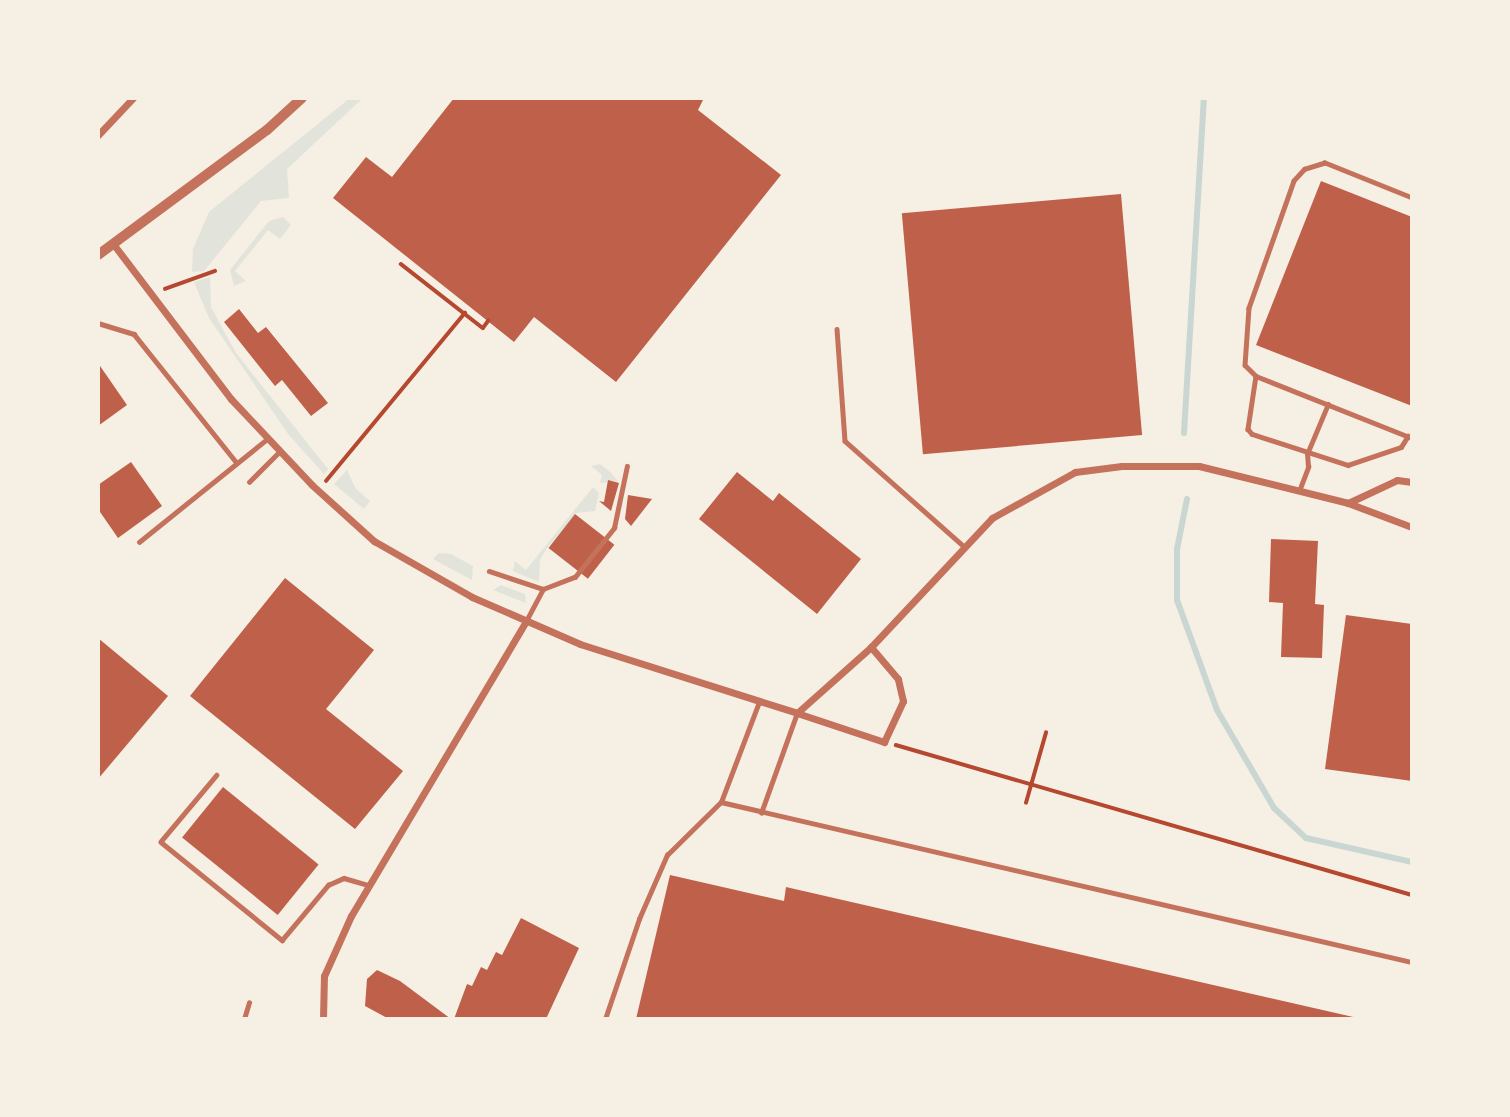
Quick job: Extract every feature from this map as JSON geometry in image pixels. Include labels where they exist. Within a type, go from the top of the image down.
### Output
[{"type":"street","points":[[98,135],[133,98]]},
{"type":"street","points":[[98,256],[267,130],[302,98]]},
{"type":"street","points":[[114,245],[231,399],[280,451],[374,541],[472,597],[580,644],[884,741],[903,701],[898,679],[871,648]]},
{"type":"street","points":[[797,713],[871,648],[992,518],[1075,472],[1122,466],[1199,466],[1348,503],[1412,527]]},
{"type":"street","points":[[1348,503],[1397,480],[1412,482]]},
{"type":"street","points":[[323,1019],[324,976],[369,885],[526,621]]},
{"type":"lane","points":[[1256,376],[1248,429],[1307,454],[1348,465],[1401,447],[1410,437],[1256,376],[1244,365],[1249,308],[1294,181],[1305,169],[1325,163],[1412,198]]},
{"type":"lane","points":[[98,323],[134,334],[237,463]]},
{"type":"lane","points":[[837,329],[845,441],[966,548]]},
{"type":"lane","points":[[1299,491],[1308,467],[1307,454],[1328,404]]},
{"type":"lane","points":[[139,542],[268,438]]},
{"type":"lane","points":[[249,482],[280,451]]},
{"type":"lane","points":[[489,571],[543,589],[575,577],[614,528],[626,467]]},
{"type":"lane","points":[[526,621],[543,589]]},
{"type":"lane","points":[[605,1019],[639,919],[667,855],[721,802],[759,702]]},
{"type":"lane","points":[[761,813],[797,713]]},
{"type":"lane","points":[[217,775],[161,842],[282,940],[328,885],[344,878],[369,885]]},
{"type":"lane","points":[[721,802],[1412,962]]},
{"type":"lane","points":[[244,1019],[250,1003]]},
{"type":"path","points":[[401,264],[483,328],[488,321]]},
{"type":"path","points":[[151,294],[215,271]]},
{"type":"path","points":[[326,481],[465,313]]},
{"type":"path","points":[[1026,803],[1046,733]]},
{"type":"path","points":[[884,741],[1412,895]]},
{"type":"shaded area","points":[[350,98],[363,98],[287,169],[289,198],[261,201],[204,271],[192,272],[193,249],[209,212]]},
{"type":"shaded area","points":[[283,217],[291,225],[280,239],[268,230],[235,271],[246,281],[234,286],[230,270],[269,221]]},
{"type":"shaded area","points":[[210,277],[211,307],[236,353],[328,469],[324,474],[288,434],[209,318],[194,282]]},
{"type":"shaded area","points":[[600,464],[618,481],[600,483],[602,475],[591,466]]},
{"type":"shaded area","points":[[347,470],[356,489],[370,501],[364,509],[334,484]]},
{"type":"shaded area","points":[[593,487],[599,493],[595,511],[576,513],[547,548],[540,560],[539,582],[513,571],[515,561],[526,570]]},
{"type":"shaded area","points":[[439,553],[451,554],[473,566],[472,580],[433,559]]},
{"type":"shaded area","points":[[501,585],[525,594],[526,603],[493,590]]},
{"type":"building","points":[[454,98],[704,98],[698,110],[781,175],[616,382],[534,317],[514,342],[333,198],[366,157],[392,177]]},
{"type":"building","points":[[1321,181],[1412,217],[1412,406],[1256,345]]},
{"type":"building","points":[[1121,194],[1142,435],[923,454],[902,213]]},
{"type":"building","points":[[239,309],[258,333],[266,327],[328,403],[311,416],[282,380],[275,386],[224,322]]},
{"type":"building","points":[[98,363],[127,405],[98,426]]},
{"type":"building","points":[[131,462],[162,506],[118,538],[98,509],[98,485]]},
{"type":"building","points":[[737,472],[773,501],[779,493],[861,559],[817,614],[699,519]]},
{"type":"building","points":[[608,480],[619,483],[611,511],[599,501],[604,502]]},
{"type":"building","points":[[628,495],[652,499],[631,526],[625,519]]},
{"type":"building","points":[[575,514],[614,545],[588,579],[549,548]]},
{"type":"building","points":[[1271,539],[1318,541],[1315,604],[1324,605],[1322,658],[1281,657],[1283,603],[1269,602]]},
{"type":"building","points":[[285,578],[374,650],[326,709],[403,771],[355,829],[190,696]]},
{"type":"building","points":[[1346,615],[1412,624],[1412,781],[1325,769]]},
{"type":"building","points":[[98,638],[168,696],[98,779]]},
{"type":"building","points":[[223,787],[319,864],[278,915],[182,838]]},
{"type":"building","points":[[670,875],[784,901],[786,887],[1362,1019],[636,1019]]},
{"type":"building","points":[[521,918],[579,948],[546,1019],[454,1019],[467,984],[472,986],[481,967],[487,970],[496,952],[502,955]]},
{"type":"building","points":[[377,970],[400,981],[451,1019],[389,1019],[365,1006],[367,979]]},
{"type":"waterway","points":[[1184,433],[1204,98]]},
{"type":"waterway","points":[[1187,499],[1177,549],[1177,600],[1217,710],[1274,808],[1306,838],[1412,862]]}]
